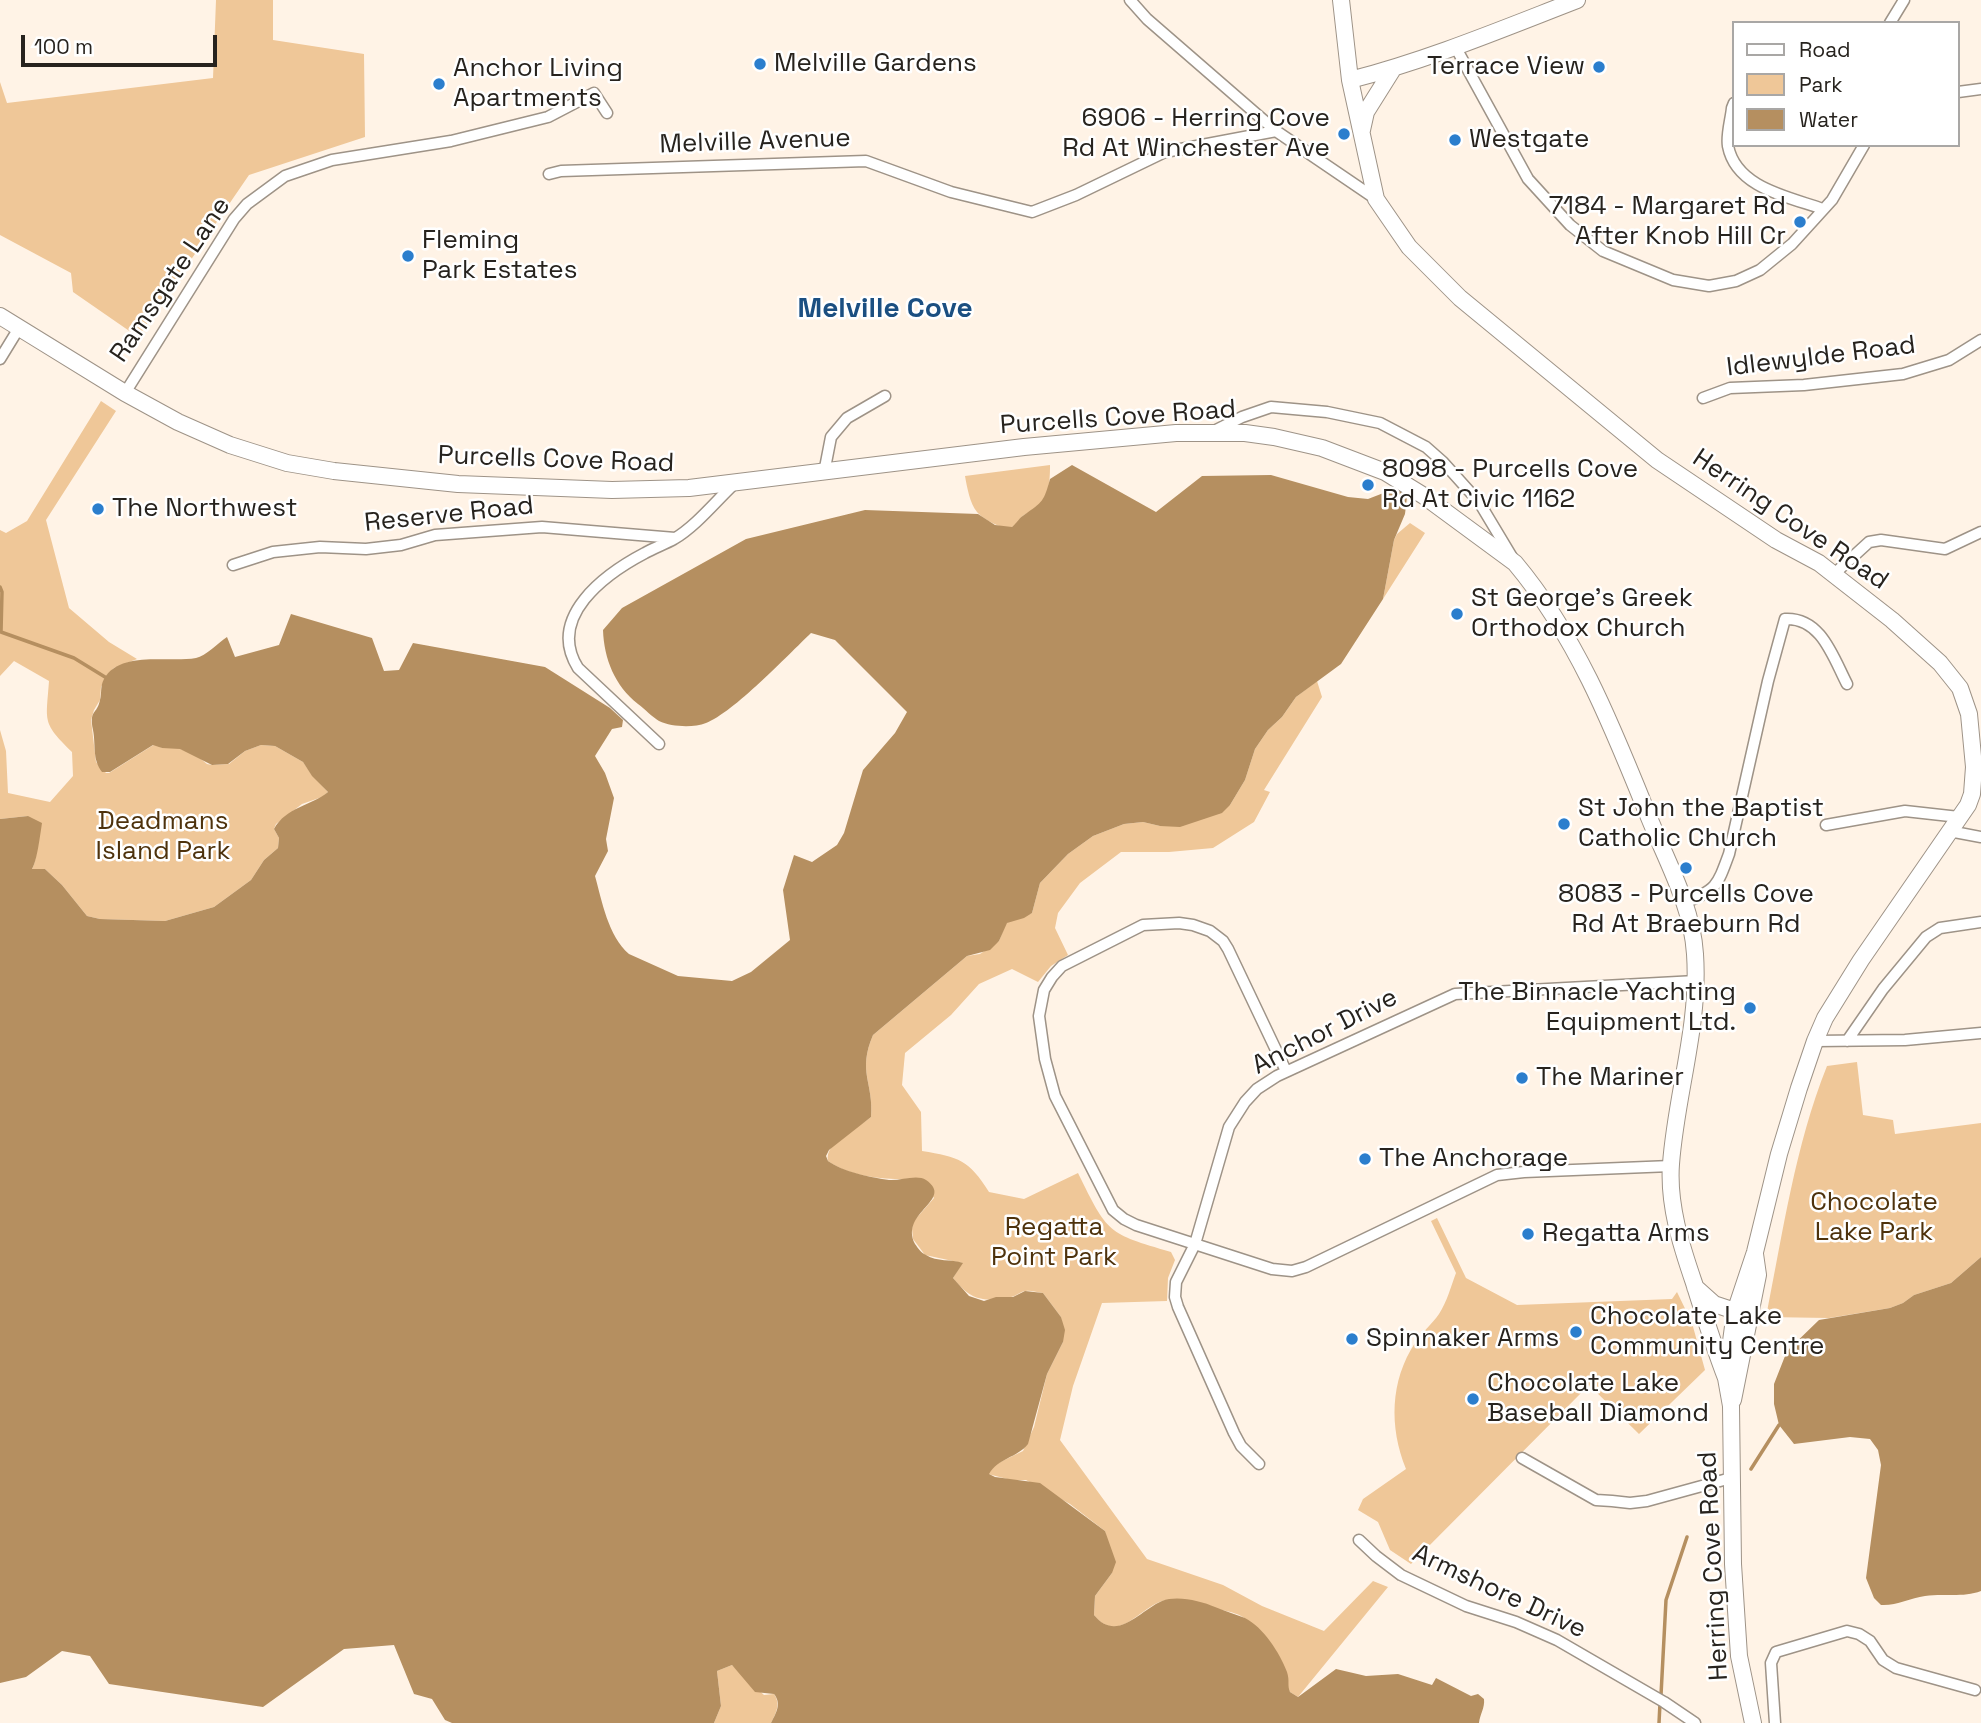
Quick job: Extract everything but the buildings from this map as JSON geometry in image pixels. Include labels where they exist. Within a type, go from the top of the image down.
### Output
[{"type":"main road","name":"Herring Cove Road","points":[[1341,0],[1350,80],[1376,199],[1409,247],[1433,273],[1565,386],[1657,460],[1776,540],[1819,563],[1904,630],[1940,663],[1961,688],[1969,714],[1976,792],[1838,995],[1815,1041],[1779,1154],[1755,1252],[1758,1275],[1742,1313],[1726,1378],[1731,1406]]},
{"type":"main road","points":[[1350,80],[1394,69],[1455,48],[1577,0]]},
{"type":"main road","points":[[1361,132],[1366,112],[1394,69]]},
{"type":"main road","name":"Purcells Cove Road","points":[[0,316],[125,393],[178,422],[230,445],[288,463],[334,471],[457,484],[612,490],[734,484],[1024,447],[1212,432],[1274,436],[1322,448],[1385,472],[1424,496],[1515,563],[1529,580],[1585,668],[1631,770],[1684,904],[1695,951],[1696,981],[1689,1049],[1671,1166],[1675,1219],[1726,1378]]},
{"type":"main road","points":[[1695,1287],[1714,1304],[1742,1313]]},
{"type":"main road","name":"Herring Cove Road","points":[[1742,1313],[1731,1406],[1733,1564],[1739,1656],[1753,1723]]},
{"type":"street","points":[[1130,0],[1147,19],[1276,131],[1376,199]]},
{"type":"street","points":[[1891,21],[1904,0]]},
{"type":"street","points":[[1455,48],[1528,179],[1570,225],[1602,251],[1672,280],[1709,286],[1736,281],[1760,270],[1792,244],[1832,200],[1863,147]]},
{"type":"street","points":[[1960,92],[1981,89]]},
{"type":"street","name":"Ramsgate Lane","points":[[125,393],[234,219],[247,204],[285,176],[332,160],[452,141],[548,117],[594,93],[607,113]]},
{"type":"street","points":[[1732,108],[1728,145],[1738,170],[1762,188],[1823,209]]},
{"type":"street","name":"Melville Avenue","points":[[549,174],[561,171],[866,161],[951,192],[1032,212],[1076,195],[1165,152],[1276,131]]},
{"type":"street","points":[[0,359],[19,328]]},
{"type":"street","name":"Idlewylde Road","points":[[1703,398],[1730,388],[1804,385],[1903,374],[1949,360],[1981,340]]},
{"type":"street","points":[[824,473],[831,438],[847,418],[886,396]]},
{"type":"street","points":[[1212,432],[1270,407],[1327,412],[1380,422],[1426,447],[1443,462],[1479,502],[1515,563]]},
{"type":"street","points":[[659,744],[578,668],[571,651],[569,634],[576,609],[607,575],[675,538],[734,484]]},
{"type":"street","name":"Reserve Road","points":[[233,565],[273,552],[320,547],[366,549],[401,545],[435,535],[542,527],[675,538]]},
{"type":"street","points":[[1833,575],[1869,541],[1881,540],[1945,550],[1981,533]]},
{"type":"street","points":[[1684,904],[1710,893],[1720,878],[1729,854],[1768,681],[1785,619],[1789,618],[1817,631],[1847,684]]},
{"type":"street","points":[[1826,825],[1905,811],[1954,824],[1981,837]]},
{"type":"street","points":[[1847,1041],[1861,1018],[1926,937],[1940,929],[1981,922]]},
{"type":"street","points":[[1286,1071],[1228,949],[1216,936],[1200,927],[1178,923],[1143,925],[1062,966],[1046,985],[1040,1007],[1045,1059],[1055,1096],[1107,1201],[1119,1216],[1131,1223],[1272,1269],[1292,1271],[1306,1267],[1497,1175],[1671,1166]]},
{"type":"street","name":"Anchor Drive","points":[[1259,1464],[1241,1446],[1234,1433],[1177,1303],[1176,1282],[1195,1244],[1232,1121],[1257,1089],[1286,1071],[1455,994],[1696,981]]},
{"type":"street","points":[[1815,1041],[1905,1040],[1981,1033]]},
{"type":"street","points":[[1522,1458],[1596,1500],[1630,1503],[1647,1501],[1731,1478]]},
{"type":"street","name":"Armshore Drive","points":[[1359,1540],[1401,1575],[1466,1606],[1516,1622],[1557,1640],[1695,1723]]},
{"type":"street","points":[[1775,1723],[1771,1663],[1776,1652],[1847,1631],[1870,1641],[1883,1660],[1895,1668],[1975,1690]]},
{"type":"green space","points":[[216,0],[273,0],[273,40],[364,54],[365,137],[249,175],[138,337],[73,292],[71,273],[0,235],[0,82],[7,103],[213,78]]},
{"type":"green space","name":"Deadmans Island Park","points":[[101,401],[116,411],[46,520],[69,608],[109,642],[137,659],[114,668],[101,687],[100,700],[91,720],[96,762],[109,773],[155,744],[162,748],[178,748],[196,755],[207,764],[229,764],[245,751],[261,745],[275,746],[303,762],[328,792],[302,804],[276,824],[274,829],[279,838],[278,848],[264,860],[251,880],[214,907],[165,921],[100,919],[87,916],[45,869],[32,869],[36,850],[28,816],[0,819],[0,730],[6,751],[8,793],[50,802],[73,776],[72,752],[55,734],[48,721],[49,681],[14,661],[0,676],[0,530],[6,533],[27,521]]},
{"type":"green space","points":[[1050,465],[1046,496],[1039,506],[1022,516],[1014,526],[1008,528],[993,523],[975,509],[965,476]]},
{"type":"green space","points":[[1410,523],[1425,533],[1383,599],[1394,540]]},
{"type":"green space","name":"Regatta Point Park","points":[[1317,681],[1322,697],[1264,790],[1270,792],[1254,822],[1213,848],[1121,852],[1080,883],[1058,913],[1055,928],[1068,955],[1051,966],[1038,982],[1012,969],[979,984],[951,1015],[905,1053],[902,1085],[921,1112],[922,1151],[945,1155],[962,1162],[975,1173],[989,1192],[1024,1199],[1078,1173],[1096,1208],[1112,1228],[1121,1235],[1171,1252],[1175,1260],[1168,1278],[1167,1301],[1102,1303],[1073,1386],[1060,1440],[1147,1559],[1223,1585],[1262,1606],[1324,1631],[1373,1581],[1388,1587],[1298,1697],[1290,1692],[1246,1619],[1235,1613],[1169,1600],[1153,1605],[1120,1626],[1111,1627],[1094,1615],[1095,1596],[1112,1573],[1105,1531],[1070,1504],[1026,1480],[1011,1480],[988,1474],[994,1465],[1023,1451],[1034,1427],[1047,1374],[1063,1342],[1061,1317],[1043,1293],[1024,1291],[1011,1297],[985,1299],[966,1291],[953,1278],[962,1263],[925,1255],[913,1239],[913,1222],[934,1198],[919,1178],[897,1179],[860,1175],[837,1167],[828,1161],[828,1154],[836,1142],[871,1117],[866,1059],[873,1035],[967,956],[980,954],[999,941],[1006,923],[1032,913],[1040,883],[1068,854],[1093,836],[1124,824],[1143,822],[1160,826],[1230,805],[1245,780],[1255,749],[1268,730],[1282,717],[1296,697]]},
{"type":"green space","name":"Chocolate Lake Park","points":[[1857,1062],[1863,1115],[1893,1120],[1895,1134],[1981,1123],[1981,1257],[1951,1283],[1914,1295],[1890,1308],[1829,1318],[1766,1317],[1791,1190],[1816,1096],[1827,1066]]},
{"type":"green space","points":[[1437,1218],[1466,1278],[1517,1305],[1672,1299],[1677,1292],[1692,1323],[1705,1370],[1639,1434],[1589,1385],[1411,1564],[1390,1550],[1378,1522],[1358,1510],[1363,1499],[1406,1469],[1400,1453],[1395,1421],[1397,1388],[1407,1358],[1415,1343],[1442,1309],[1456,1273],[1431,1221]]},
{"type":"green space","points":[[732,1665],[764,1695],[774,1694],[777,1705],[771,1723],[714,1723],[721,1706],[717,1671]]},
{"type":"water","points":[[1072,465],[1156,512],[1202,476],[1271,475],[1348,497],[1368,499],[1399,487],[1407,497],[1405,514],[1394,540],[1383,599],[1341,664],[1296,697],[1282,717],[1268,730],[1255,749],[1245,780],[1222,813],[1180,827],[1143,822],[1124,824],[1093,836],[1068,854],[1040,883],[1032,913],[1007,923],[999,941],[990,950],[967,956],[873,1035],[866,1059],[871,1117],[829,1150],[826,1156],[834,1165],[866,1176],[889,1180],[926,1180],[933,1187],[934,1194],[914,1223],[912,1233],[921,1252],[935,1259],[963,1263],[953,1278],[969,1296],[984,1301],[996,1297],[1013,1297],[1025,1291],[1043,1293],[1061,1317],[1065,1330],[1063,1342],[1047,1374],[1028,1444],[997,1465],[989,1474],[1040,1483],[1105,1531],[1116,1562],[1112,1573],[1095,1596],[1094,1615],[1103,1623],[1120,1626],[1168,1599],[1203,1603],[1252,1622],[1275,1649],[1288,1675],[1290,1692],[1298,1697],[1336,1669],[1366,1676],[1398,1674],[1432,1685],[1436,1678],[1471,1696],[1478,1694],[1484,1699],[1479,1723],[771,1723],[778,1705],[774,1694],[755,1692],[732,1665],[717,1671],[721,1706],[714,1723],[452,1723],[445,1720],[432,1699],[414,1694],[394,1645],[344,1649],[263,1707],[109,1684],[90,1656],[62,1651],[26,1677],[0,1683],[0,819],[28,816],[42,823],[32,869],[45,869],[87,916],[100,919],[165,921],[214,907],[251,880],[264,860],[278,848],[279,838],[274,829],[279,822],[292,811],[328,792],[303,762],[275,746],[261,745],[245,751],[228,764],[212,765],[180,749],[153,745],[110,772],[102,772],[96,757],[92,719],[99,705],[104,679],[111,670],[133,661],[200,657],[227,637],[235,657],[279,645],[291,614],[372,638],[384,671],[399,670],[413,643],[545,667],[610,708],[623,720],[622,727],[612,729],[595,756],[605,773],[614,798],[606,839],[608,851],[595,876],[607,918],[616,938],[629,954],[678,976],[732,981],[751,972],[790,940],[783,890],[794,855],[812,862],[837,845],[844,833],[863,770],[895,733],[907,712],[835,640],[811,633],[760,683],[717,717],[695,726],[664,723],[630,697],[617,680],[608,661],[603,630],[622,608],[746,539],[865,510],[978,514],[995,525],[1012,527],[1042,500],[1050,479]]},
{"type":"water","points":[[1981,1257],[1981,1591],[1925,1596],[1881,1605],[1874,1598],[1866,1578],[1881,1465],[1878,1450],[1870,1439],[1850,1437],[1794,1444],[1779,1425],[1774,1404],[1774,1384],[1787,1351],[1819,1320],[1890,1308],[1903,1303],[1914,1295],[1951,1283]]},
{"type":"waterway","points":[[0,587],[1,632],[74,658],[105,677]]},
{"type":"waterway","points":[[1751,1469],[1779,1425]]},
{"type":"waterway","points":[[1661,1695],[1666,1600],[1687,1537]]},
{"type":"waterway","points":[[1659,1723],[1660,1703]]},
{"type":"place","name":"Melville Gardens","points":[[760,64]]},
{"type":"place","name":"Terrace View","points":[[1599,67]]},
{"type":"place","name":"Anchor Living Apartments","points":[[439,84]]},
{"type":"place","name":"6906 - Herring Cove Rd At Winchester Ave","points":[[1344,134]]},
{"type":"place","name":"Westgate","points":[[1455,140]]},
{"type":"place","name":"7184 - Margaret Rd After Knob Hill Cr","points":[[1800,222]]},
{"type":"place","name":"Fleming Park Estates","points":[[408,256]]},
{"type":"place","name":"8098 - Purcells Cove Rd At Civic 1162","points":[[1368,485]]},
{"type":"place","name":"The Northwest","points":[[98,509]]},
{"type":"place","name":"St George's Greek Orthodox Church","points":[[1457,614]]},
{"type":"place","name":"St John the Baptist Catholic Church","points":[[1564,824]]},
{"type":"place","name":"8083 - Purcells Cove Rd At Braeburn Rd","points":[[1686,868]]},
{"type":"place","name":"The Binnacle Yachting Equipment Ltd.","points":[[1750,1008]]},
{"type":"place","name":"The Mariner","points":[[1522,1078]]},
{"type":"place","name":"The Anchorage","points":[[1365,1159]]},
{"type":"place","name":"Regatta Arms","points":[[1528,1234]]},
{"type":"place","name":"Chocolate Lake Community Centre","points":[[1576,1332]]},
{"type":"place","name":"Spinnaker Arms","points":[[1352,1339]]},
{"type":"place","name":"Chocolate Lake Baseball Diamond","points":[[1473,1399]]},
{"type":"district","name":"Melville Cove","points":[[885,309]]}]
